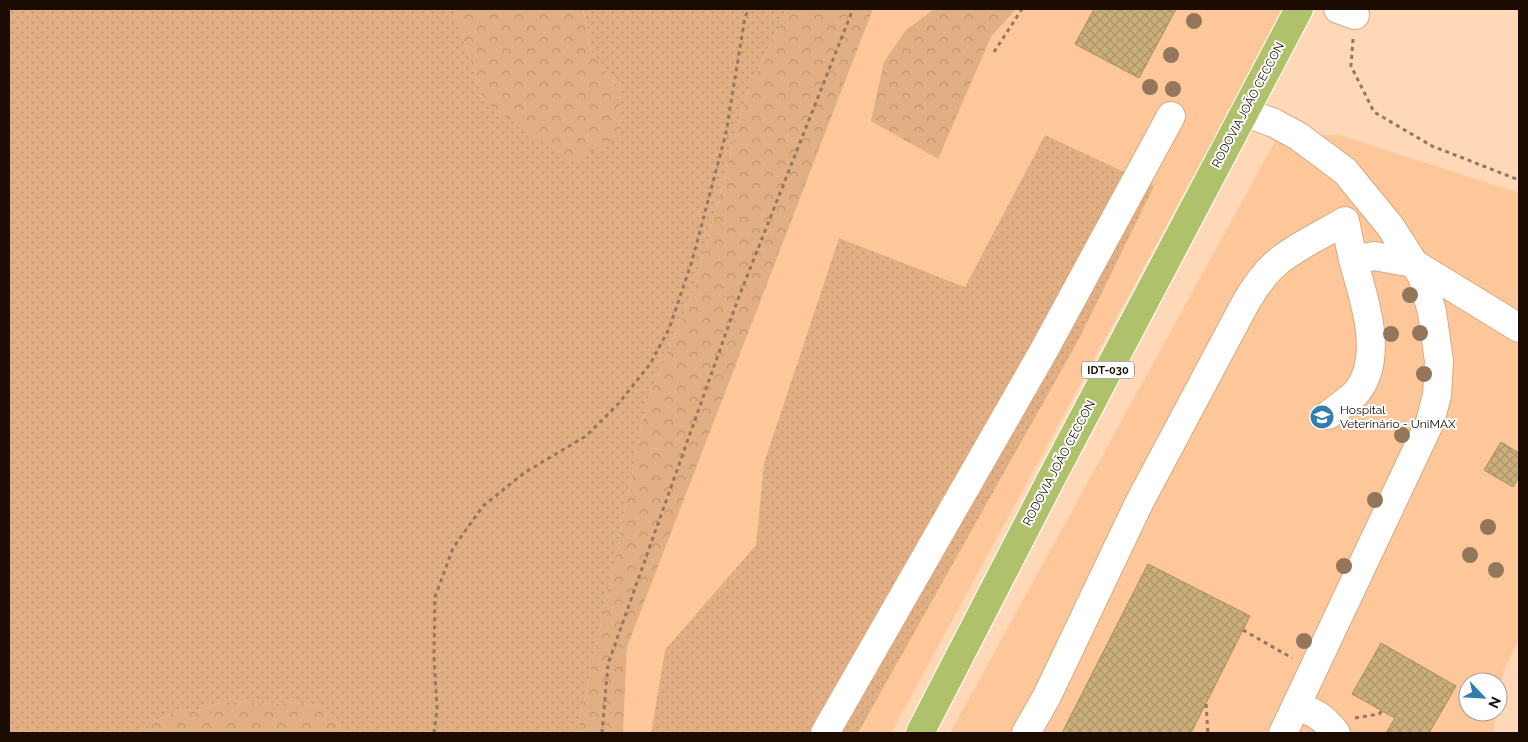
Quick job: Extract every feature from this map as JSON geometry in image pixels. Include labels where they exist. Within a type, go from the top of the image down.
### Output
[{"type":"main road","name":"RODOVIA JOÃO CECCON","points":[[920,733],[1051,479],[1299,9]]},
{"type":"lane","points":[[1244,112],[1298,136],[1345,171],[1390,226],[1422,276],[1432,312],[1439,361],[1437,395],[1430,422],[1283,733]]},
{"type":"lane","points":[[825,733],[1043,352],[1171,116]]},
{"type":"lane","points":[[1328,415],[1357,392],[1368,372],[1370,355],[1371,335],[1368,312],[1353,260],[1345,221],[1345,171]]},
{"type":"lane","points":[[1026,733],[1047,696],[1139,503],[1252,291],[1268,271],[1284,257],[1345,221]]},
{"type":"lane","points":[[1353,260],[1374,256],[1414,263],[1519,328]]},
{"type":"lane","points":[[1296,706],[1314,712],[1327,722],[1336,733]]},
{"type":"path","points":[[434,733],[437,709],[434,657],[435,597],[453,548],[483,506],[524,473],[586,436],[619,403],[650,364],[669,329],[692,261],[726,133],[745,17],[748,9]]},
{"type":"path","points":[[602,733],[608,664],[738,299],[853,9]]},
{"type":"path","points":[[994,52],[1022,9]]},
{"type":"path","points":[[1347,12],[1351,66],[1374,112],[1432,146],[1519,180]]},
{"type":"path","points":[[1206,704],[1208,733]]},
{"type":"shaded area","points":[[873,9],[934,9],[906,30],[937,159],[991,37],[1016,9],[1284,9],[891,733],[858,733],[1079,339],[1045,135],[965,287],[839,238],[764,463],[756,545],[665,650],[651,733],[623,733],[627,647]]},
{"type":"shaded area","name":"Hospital Veterinário - UniMAX","points":[[1339,135],[1519,193],[1519,640],[1503,672],[1458,672],[1458,722],[1495,722],[1493,733],[950,733],[1278,136]]},
{"type":"green space","points":[[9,9],[454,9],[483,101],[619,89],[591,51],[583,9],[787,9],[747,92],[695,287],[646,404],[577,733],[349,733],[337,724],[321,707],[297,702],[276,704],[238,701],[220,703],[196,711],[178,710],[153,722],[145,733],[9,733]]},
{"type":"green space","points":[[454,9],[583,9],[591,51],[619,89],[621,136],[571,162],[483,101]]},
{"type":"green space","points":[[787,9],[873,9],[627,647],[623,733],[577,733],[646,404],[695,287],[747,92]]},
{"type":"green space","points":[[934,9],[1016,9],[991,37],[938,159],[871,121],[884,62],[906,30]]},
{"type":"green space","points":[[1045,135],[1154,186],[1079,339],[858,733],[651,733],[665,650],[756,545],[764,463],[839,238],[965,287]]},
{"type":"green space","points":[[238,701],[276,704],[297,702],[321,707],[337,724],[349,733],[145,733],[153,722],[178,710],[196,711],[220,703]]},
{"type":"building","points":[[1094,9],[1176,9],[1139,78],[1075,44]]},
{"type":"building","points":[[1501,442],[1519,453],[1519,477],[1513,487],[1484,470]]},
{"type":"building","points":[[1148,564],[1250,616],[1191,733],[1062,733]]},
{"type":"building","points":[[1381,643],[1456,686],[1429,733],[1386,733],[1395,718],[1352,694]]},
{"type":"place","name":"Hospital Veterinário - UniMAX","points":[[1322,417]]}]
